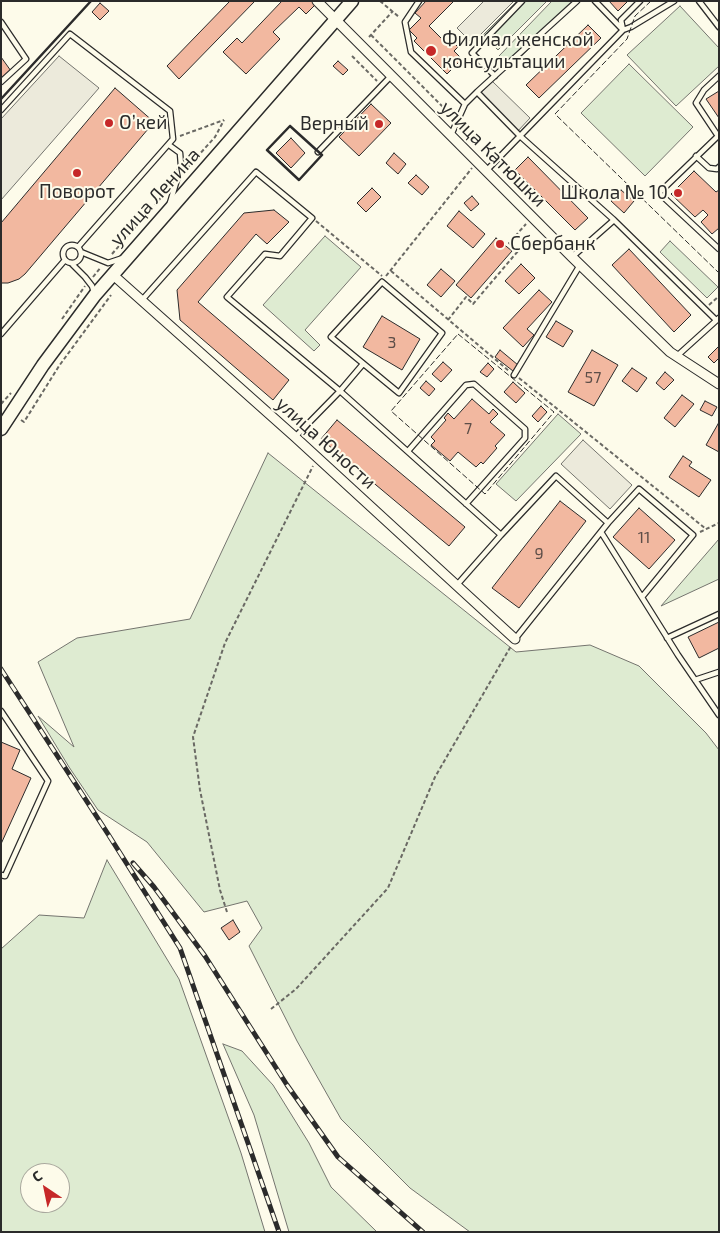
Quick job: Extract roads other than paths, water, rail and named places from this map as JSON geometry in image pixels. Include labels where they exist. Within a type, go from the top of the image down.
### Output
[{"type":"main road","name":"улица Ленина","points":[[1,429],[43,365],[95,295],[117,277],[126,257],[167,214],[352,1]]},
{"type":"street","name":"улица Катюшки","points":[[317,1],[580,265],[670,352],[719,384]]},
{"type":"street","name":"улица Юности","points":[[117,277],[515,639]]},
{"type":"lane","points":[[420,1],[405,22],[411,52],[464,104]]},
{"type":"lane","points":[[494,76],[472,53],[522,1]]},
{"type":"lane","points":[[450,135],[464,104],[577,1]]},
{"type":"lane","points":[[595,1],[623,30]]},
{"type":"lane","points":[[623,30],[621,20],[640,1]]},
{"type":"lane","points":[[486,171],[623,30],[674,1]]},
{"type":"lane","points":[[699,1],[719,27]]},
{"type":"lane","points":[[1,22],[26,59],[1,82]]},
{"type":"lane","points":[[1,110],[70,34],[170,111],[173,139],[80,249]]},
{"type":"lane","points":[[318,152],[392,76]]},
{"type":"lane","points":[[719,76],[704,90],[696,103],[718,136],[659,193],[719,249]]},
{"type":"lane","points":[[477,92],[520,136],[614,220],[705,309],[718,319],[677,356]]},
{"type":"lane","points":[[167,214],[181,166],[180,153],[169,145]]},
{"type":"lane","points":[[696,156],[709,168],[719,167]]},
{"type":"lane","points":[[142,300],[256,172],[312,218],[280,256],[265,254],[227,297],[340,391],[501,535]]},
{"type":"lane","points":[[572,257],[614,220]]},
{"type":"lane","points":[[80,249],[82,255],[79,260],[74,263],[65,260],[63,254],[65,248],[70,244],[73,244],[108,263],[126,257]]},
{"type":"lane","points":[[1,334],[65,260]]},
{"type":"lane","points":[[70,262],[92,286],[95,295]]},
{"type":"lane","points":[[514,375],[580,265]]},
{"type":"lane","points":[[382,282],[442,333],[399,393],[363,364],[331,338],[382,282]]},
{"type":"lane","points":[[295,437],[340,391],[363,364]]},
{"type":"lane","points":[[408,451],[466,385],[474,384],[525,429],[525,438],[466,504]]},
{"type":"lane","points":[[456,586],[556,476],[608,523]]},
{"type":"lane","points":[[515,639],[608,523],[639,489],[693,535],[642,597]]},
{"type":"lane","points":[[601,532],[667,638],[719,714]]},
{"type":"lane","points":[[667,638],[719,614]]},
{"type":"lane","points":[[696,680],[719,672]]},
{"type":"lane","points":[[1,711],[48,781],[5,876],[1,875]]},
{"type":"railway","points":[[1,669],[180,948],[279,1232]]},
{"type":"railway","points":[[133,863],[154,887],[205,956],[287,1085],[338,1157],[423,1232]]},
{"type":"place","name":"Филиал женской консультации","points":[[431,51]]},
{"type":"place","name":"О’кей","points":[[109,123]]},
{"type":"place","name":"Верный","points":[[379,124]]},
{"type":"place","name":"Поворот","points":[[77,173]]},
{"type":"place","name":"Школа № 10","points":[[678,193]]},
{"type":"place","name":"Сбербанк","points":[[500,244]]}]
